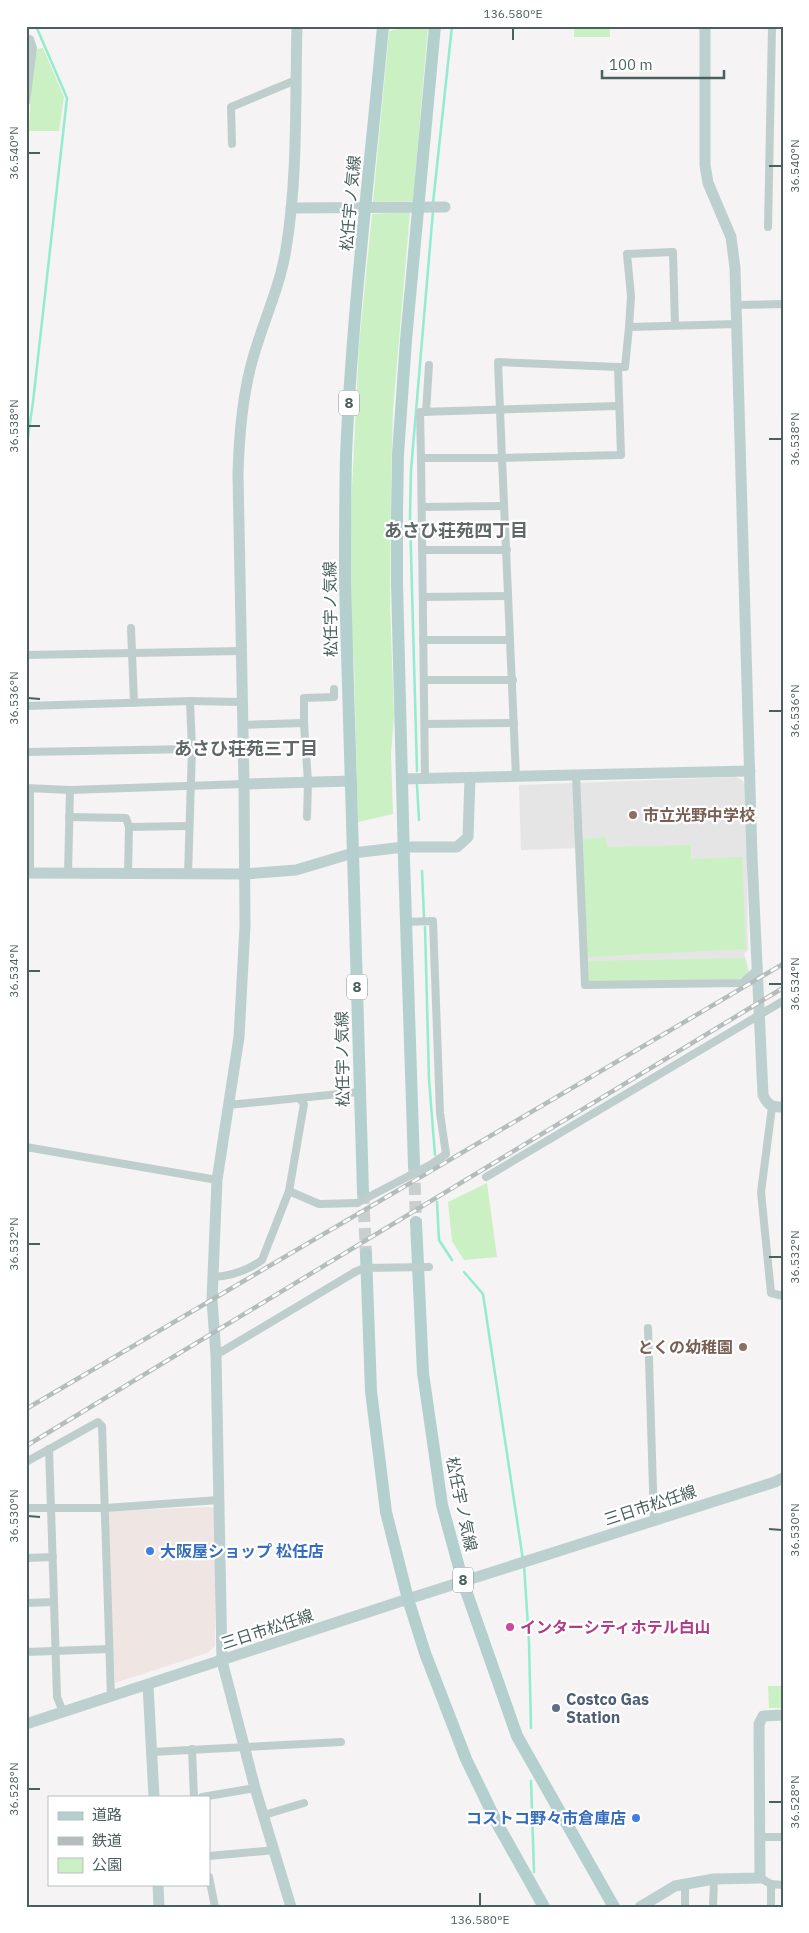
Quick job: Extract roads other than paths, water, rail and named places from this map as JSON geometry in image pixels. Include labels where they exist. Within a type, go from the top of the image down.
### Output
[{"type":"main road","name":"松任宇ノ気線","points":[[360,1198],[359,1092],[345,584],[345,490],[353,344],[383,26]]},
{"type":"main road","points":[[414,1165],[405,922],[397,584],[398,454],[404,358],[432,207],[435,26]]},
{"type":"main road","name":"松任宇ノ気線","points":[[416,1222],[422,1373],[442,1505],[463,1582],[516,1736],[614,1907]]},
{"type":"main road","points":[[366,1254],[371,1391],[386,1512],[408,1599],[425,1652],[466,1759],[502,1832],[544,1907]]},
{"type":"street","points":[[291,1907],[255,1788],[222,1661],[216,1355],[212,1305],[217,1180],[239,1037],[245,926],[238,474],[239,424],[252,359],[274,295],[286,252],[292,208],[297,26]]},
{"type":"street","points":[[705,26],[705,166],[708,183],[731,237],[735,268],[750,771],[763,1095],[767,1103],[777,1107],[761,1192],[772,1294],[783,1296]]},
{"type":"street","points":[[768,227],[772,26]]},
{"type":"street","points":[[26,39],[30,39],[33,48],[26,102]]},
{"type":"street","points":[[232,144],[231,107],[296,80]]},
{"type":"street","points":[[292,208],[432,207]]},
{"type":"street","points":[[516,777],[498,362],[625,367],[631,296],[627,254],[673,252],[675,325]]},
{"type":"street","points":[[736,305],[783,304]]},
{"type":"street","points":[[629,327],[737,324]]},
{"type":"street","points":[[426,412],[429,365]]},
{"type":"street","points":[[421,458],[621,455],[618,367]]},
{"type":"street","points":[[425,779],[420,412],[618,406]]},
{"type":"street","points":[[422,507],[504,506]]},
{"type":"street","points":[[422,550],[506,550]]},
{"type":"street","points":[[423,597],[508,596]]},
{"type":"street","points":[[131,628],[134,703]]},
{"type":"street","points":[[423,640],[510,640]]},
{"type":"street","points":[[26,654],[241,651]]},
{"type":"street","points":[[424,680],[513,680]]},
{"type":"street","points":[[307,817],[308,782],[304,698],[334,697],[334,689]]},
{"type":"street","points":[[26,706],[190,701],[242,702]]},
{"type":"street","points":[[188,875],[192,750],[190,701]]},
{"type":"street","points":[[425,724],[514,723]]},
{"type":"street","points":[[242,725],[304,724]]},
{"type":"street","points":[[26,752],[192,750]]},
{"type":"street","points":[[402,779],[750,771]]},
{"type":"street","points":[[576,776],[584,985],[742,982],[758,969]]},
{"type":"street","points":[[351,781],[70,790],[28,788],[28,873],[245,874],[296,870],[353,853],[404,847],[457,847],[468,837],[470,778]]},
{"type":"street","points":[[68,873],[70,790]]},
{"type":"street","points":[[69,817],[126,818],[130,827],[128,874]]},
{"type":"street","points":[[130,827],[189,826]]},
{"type":"street","points":[[289,1191],[319,1204],[360,1198],[430,1165],[446,1154],[440,1114],[433,920],[405,922]]},
{"type":"street","points":[[486,1177],[783,1001]]},
{"type":"street","points":[[228,1105],[359,1092]]},
{"type":"street","points":[[213,1277],[228,1276],[252,1268],[262,1260],[289,1191],[304,1104],[299,1098]]},
{"type":"street","points":[[26,1147],[217,1180]]},
{"type":"street","points":[[216,1355],[364,1268],[429,1267]]},
{"type":"street","points":[[648,1328],[654,1520]]},
{"type":"street","points":[[26,1462],[98,1422],[102,1426],[111,1697]]},
{"type":"street","points":[[49,1449],[57,1697],[63,1712]]},
{"type":"street","name":"三日市松任線","points":[[26,1724],[783,1478]]},
{"type":"street","points":[[26,1508],[105,1508],[219,1500]]},
{"type":"street","points":[[26,1558],[53,1557]]},
{"type":"street","points":[[26,1603],[54,1602]]},
{"type":"street","points":[[26,1652],[109,1649]]},
{"type":"street","points":[[148,1685],[154,1796]]},
{"type":"street","points":[[771,1907],[765,1881],[761,1837],[760,1724],[763,1716],[783,1716]]},
{"type":"street","points":[[152,1752],[341,1742]]},
{"type":"street","points":[[192,1749],[194,1796]]},
{"type":"street","points":[[208,1796],[255,1788]]},
{"type":"street","points":[[264,1815],[304,1803]]},
{"type":"street","points":[[761,1837],[783,1837]]},
{"type":"street","points":[[210,1856],[275,1850]]},
{"type":"street","points":[[713,1907],[714,1879]]},
{"type":"street","points":[[640,1907],[675,1886],[714,1879],[765,1881],[783,1885]]},
{"type":"street","points":[[210,1882],[215,1907]]},
{"type":"street","points":[[685,1884],[685,1907]]},
{"type":"street","points":[[158,1886],[159,1907]]},
{"type":"waterway","points":[[26,450],[67,98],[36,26]]},
{"type":"waterway","points":[[433,203],[452,26]]},
{"type":"waterway","points":[[417,771],[410,517],[411,470],[433,211]]},
{"type":"waterway","points":[[417,785],[419,820]]},
{"type":"waterway","points":[[422,871],[424,918]]},
{"type":"waterway","points":[[425,927],[429,1079],[435,1155]]},
{"type":"waterway","points":[[437,1202],[439,1240],[452,1260]]},
{"type":"waterway","points":[[464,1272],[483,1294],[523,1560]]},
{"type":"waterway","points":[[524,1565],[529,1642],[531,1728]]},
{"type":"waterway","points":[[531,1781],[534,1872]]},
{"type":"tunnel","points":[[414,1165],[416,1222]]},
{"type":"tunnel","points":[[363,1192],[366,1254]]},
{"type":"railway","points":[[26,1409],[783,964]]},
{"type":"railway","points":[[26,1446],[783,988]]},
{"type":"place","name":"市立光野中学校","points":[[633,815]]},
{"type":"place","name":"とくの幼稚園","points":[[743,1347]]},
{"type":"place","name":"大阪屋ショップ 松任店","points":[[150,1551]]},
{"type":"place","name":"インターシティホテル白山","points":[[510,1627]]},
{"type":"place","name":"Costco Gas Station","points":[[556,1708]]},
{"type":"place","name":"コストコ野々市倉庫店","points":[[636,1818]]},
{"type":"district","name":"あさひ荘苑四丁目","points":[[456,531]]},
{"type":"district","name":"あさひ荘苑三丁目","points":[[246,749]]}]
